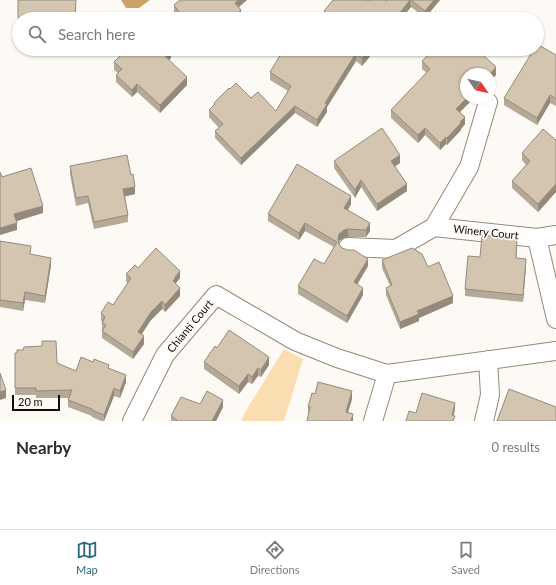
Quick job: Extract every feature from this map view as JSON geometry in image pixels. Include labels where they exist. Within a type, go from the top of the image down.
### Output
[{"type":"street","name":"Winery Court","points":[[348,247],[396,249],[434,227],[469,167],[487,104]]},
{"type":"street","name":"Winery Court","points":[[434,227],[537,238],[556,235]]},
{"type":"street","points":[[537,238],[556,319]]},
{"type":"street","name":"Chianti Court","points":[[132,421],[165,355],[216,296],[295,341],[337,358],[387,374]]},
{"type":"street","points":[[374,421],[387,374],[556,351]]},
{"type":"street","points":[[484,421],[490,395],[488,360]]},
{"type":"shaded area","points":[[121,0],[150,0],[139,8],[126,8]]},
{"type":"shaded area","points":[[284,349],[303,359],[284,421],[241,421],[245,412]]},
{"type":"building","points":[[18,0],[76,0],[75,12],[18,12]]},
{"type":"building","points":[[180,0],[239,0],[235,3],[241,10],[239,12],[179,12],[174,5]]},
{"type":"building","points":[[333,0],[410,0],[401,12],[324,11]]},
{"type":"building","points":[[411,0],[434,0],[425,11]]},
{"type":"building","points":[[544,48],[556,55],[556,99],[550,95],[537,118],[504,98],[530,56],[544,56]]},
{"type":"building","points":[[120,56],[165,56],[187,77],[160,105],[137,84],[132,90],[116,75],[122,69],[114,62]]},
{"type":"building","points":[[280,56],[354,56],[325,103],[327,104],[317,120],[295,106],[241,158],[215,131],[223,124],[209,110],[229,88],[230,89],[236,83],[251,98],[258,92],[276,111],[291,86],[270,72]]},
{"type":"building","points":[[427,56],[484,56],[496,67],[460,68],[461,104],[456,109],[465,117],[447,138],[446,137],[440,143],[425,128],[418,135],[391,110],[430,69],[422,61]]},
{"type":"building","points":[[382,128],[400,155],[391,161],[407,184],[377,204],[361,180],[355,190],[334,161]]},
{"type":"building","points":[[543,129],[556,140],[556,184],[538,204],[512,181],[530,161],[522,153]]},
{"type":"building","points":[[127,155],[131,175],[133,174],[135,187],[123,189],[128,215],[94,222],[88,196],[76,198],[70,166]]},
{"type":"building","points":[[297,164],[351,196],[344,208],[370,223],[366,230],[348,229],[339,234],[339,244],[342,248],[354,250],[368,259],[354,282],[363,288],[347,316],[298,286],[314,259],[324,264],[337,242],[305,223],[299,233],[268,214]]},
{"type":"building","points":[[31,168],[43,206],[14,214],[17,223],[0,228],[0,172],[2,177]]},
{"type":"building","points":[[482,235],[517,239],[516,258],[526,259],[523,295],[465,289],[468,256],[480,257]]},
{"type":"building","points":[[0,241],[31,246],[30,254],[51,258],[45,296],[25,292],[23,303],[0,300]]},
{"type":"building","points":[[156,248],[180,271],[173,281],[180,288],[165,305],[162,301],[151,312],[138,332],[144,336],[133,352],[102,331],[106,325],[102,323],[105,317],[101,313],[108,302],[113,305],[131,278],[126,274],[135,265],[138,268]]},
{"type":"building","points":[[412,248],[422,254],[428,267],[439,262],[453,296],[417,311],[419,314],[400,322],[386,288],[392,285],[382,260]]},
{"type":"building","points":[[229,330],[269,357],[261,370],[258,368],[252,377],[248,374],[239,386],[204,362],[215,346],[217,348]]},
{"type":"building","points":[[42,341],[56,341],[57,363],[76,371],[81,357],[93,362],[94,359],[109,365],[108,368],[126,375],[120,391],[114,388],[104,415],[68,400],[72,390],[36,391],[36,388],[15,388],[15,353],[17,353],[17,350],[23,350],[24,347],[42,346]]},
{"type":"building","points":[[0,373],[6,390],[0,392]]},
{"type":"building","points":[[318,382],[352,391],[346,412],[353,414],[351,421],[307,421],[310,407],[308,407],[312,393],[315,394]]},
{"type":"building","points":[[509,389],[556,407],[556,421],[497,421]]},
{"type":"building","points":[[207,391],[223,400],[212,421],[177,421],[171,416],[181,397],[200,404]]},
{"type":"building","points":[[422,393],[455,403],[452,415],[455,416],[453,421],[406,421],[409,411],[416,413]]}]
